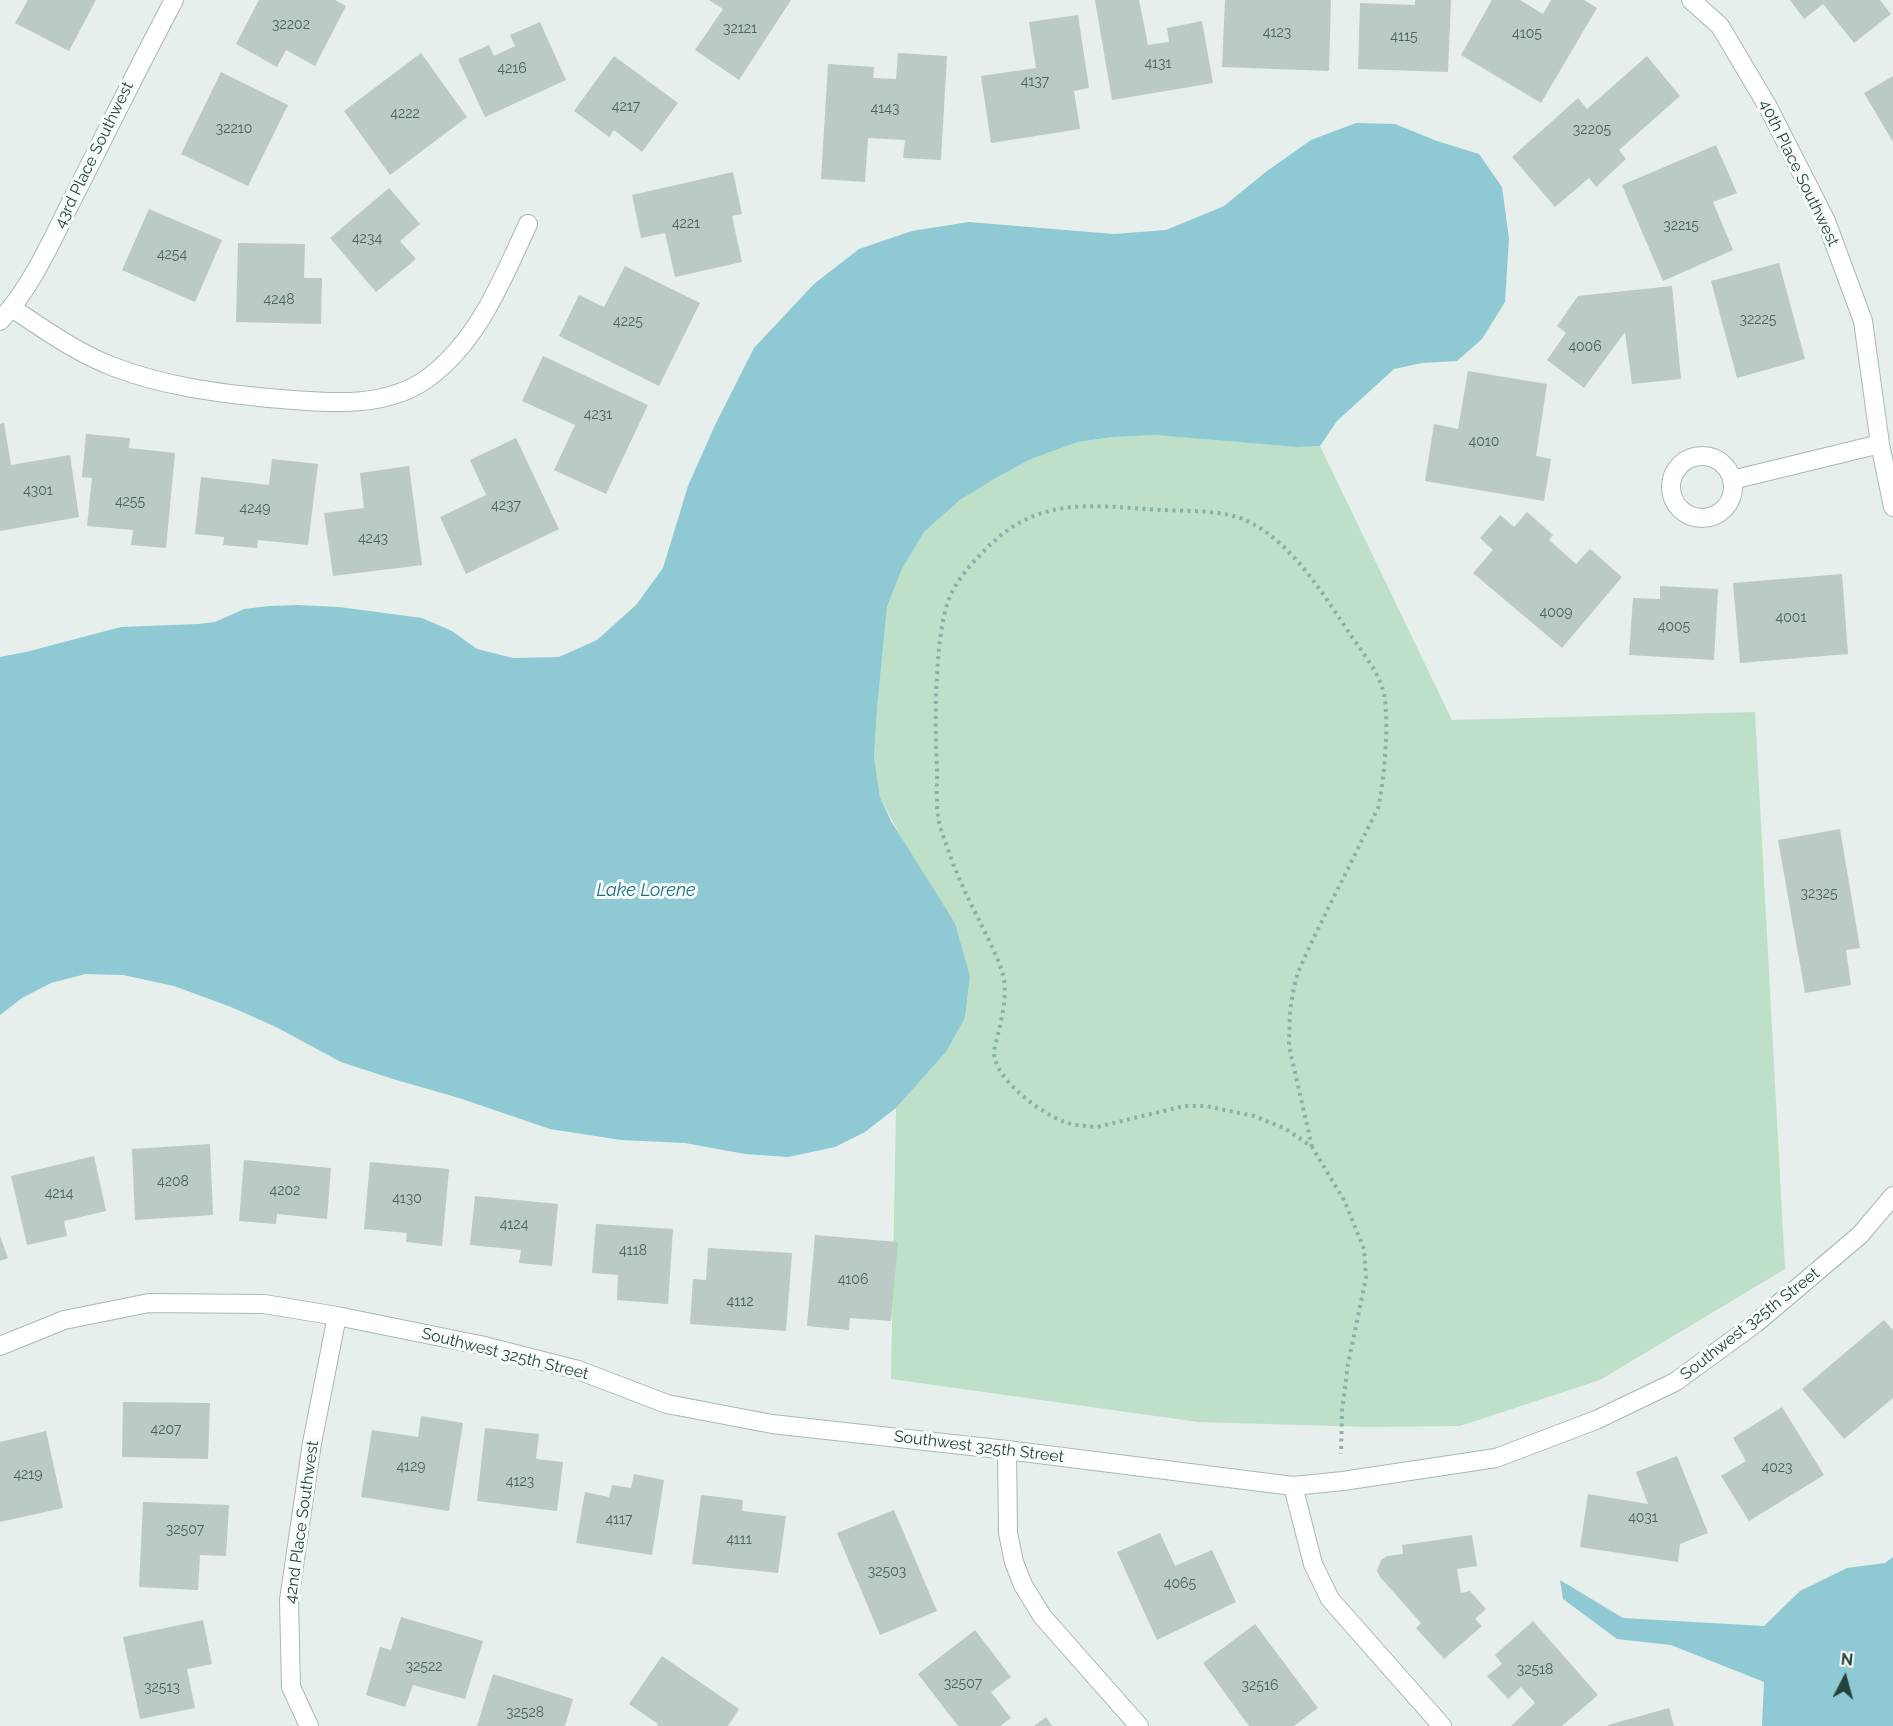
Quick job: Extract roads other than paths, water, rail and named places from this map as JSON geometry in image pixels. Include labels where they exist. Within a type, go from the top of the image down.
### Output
[{"type":"street","name":"43rd Place Southwest","points":[[6,315],[34,276],[174,0]]},
{"type":"street","name":"40th Place Southwest","points":[[1691,0],[1720,26],[1768,106],[1826,221],[1863,321],[1880,444],[1893,507]]},
{"type":"street","points":[[6,315],[112,366],[187,388],[336,403],[380,398],[398,393],[426,379],[461,348],[493,297],[528,224]]},
{"type":"street","points":[[1732,480],[1880,444]]},
{"type":"street","name":"Southwest 325th Street","points":[[0,1346],[64,1320],[149,1303],[264,1304],[338,1316],[480,1345],[578,1370],[667,1404],[772,1424],[1293,1485],[1343,1481],[1496,1458],[1596,1420],[1675,1382],[1756,1323],[1860,1235],[1893,1197]]},
{"type":"street","name":"42nd Place Southwest","points":[[309,1726],[291,1687],[289,1600],[312,1443],[338,1316]]},
{"type":"street","points":[[1007,1450],[1008,1533],[1014,1562],[1023,1584],[1042,1616],[1138,1726]]},
{"type":"street","points":[[1293,1485],[1313,1564],[1330,1599],[1442,1726]]},
{"type":"water","name":"Lake Lorene","points":[[1356,123],[1395,124],[1437,141],[1479,154],[1502,187],[1509,239],[1505,302],[1482,339],[1457,361],[1422,363],[1394,369],[1337,421],[1320,446],[1296,447],[1155,435],[1113,437],[1078,442],[1031,459],[960,500],[924,532],[902,569],[887,607],[877,709],[874,757],[880,797],[891,821],[955,923],[970,976],[965,1018],[946,1052],[896,1108],[865,1132],[835,1147],[788,1157],[745,1154],[685,1143],[621,1140],[550,1129],[341,1062],[276,1027],[231,1007],[174,986],[123,975],[86,974],[51,983],[22,998],[0,1015],[0,657],[121,627],[215,622],[244,609],[298,605],[339,607],[422,618],[452,631],[477,649],[513,658],[559,657],[597,640],[636,605],[663,568],[688,486],[715,425],[754,348],[814,284],[859,249],[912,231],[969,222],[1114,234],[1166,230],[1224,206],[1267,171],[1311,140]]},
{"type":"water","points":[[1893,1557],[1893,1726],[1762,1726],[1764,1682],[1671,1645],[1617,1639],[1563,1599],[1560,1580],[1623,1618],[1764,1626],[1800,1591],[1847,1568],[1885,1563]]}]
